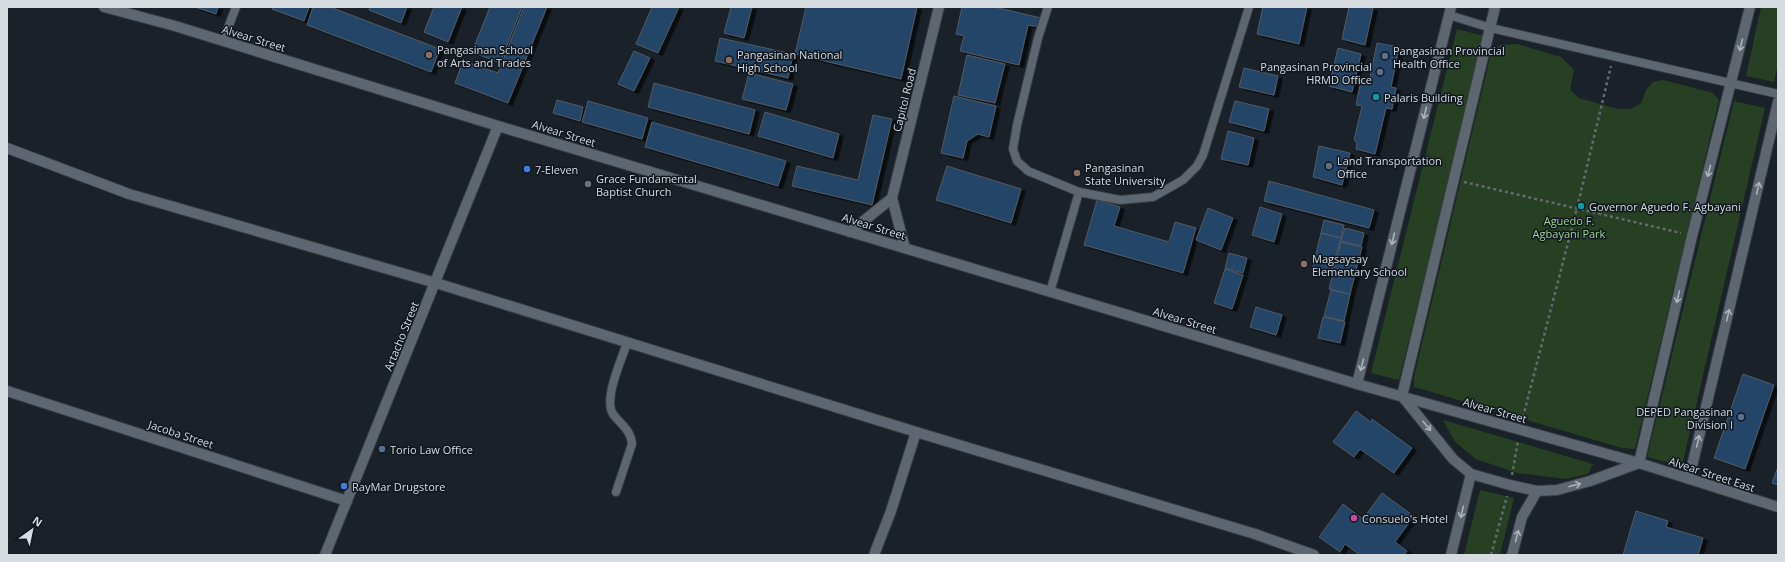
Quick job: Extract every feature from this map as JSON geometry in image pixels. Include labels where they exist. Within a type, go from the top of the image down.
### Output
[{"type":"street","name":"Alvear Street","points":[[104,7],[223,41],[498,126],[1357,384],[1639,463]]},
{"type":"street","name":"Capitol Road","points":[[905,248],[892,198],[939,7]]},
{"type":"street","points":[[1495,7],[1402,396],[1453,459],[1471,474],[1537,491],[1557,490],[1590,482],[1639,463],[1692,236],[1750,7]]},
{"type":"street","points":[[1357,384],[1450,11]]},
{"type":"street","points":[[1689,479],[1778,102]]},
{"type":"street","name":"Artacho Street","points":[[325,555],[436,283],[498,126]]},
{"type":"street","points":[[7,148],[129,194],[436,283],[916,432],[1255,534],[1314,555]]},
{"type":"street","points":[[850,232],[892,198]]},
{"type":"street","name":"Jacoba Street","points":[[7,391],[347,501]]},
{"type":"street","points":[[874,554],[916,432]]},
{"type":"street","name":"Alvear Street East","points":[[1639,463],[1778,507]]},
{"type":"street","points":[[1451,555],[1471,474]]},
{"type":"street","points":[[1512,555],[1522,517],[1537,491]]},
{"type":"lane","points":[[223,41],[236,7]]},
{"type":"lane","points":[[1048,7],[1038,38],[1017,125],[1013,149],[1017,161],[1028,171],[1079,192],[1120,200],[1153,197],[1184,180],[1197,166],[1203,155],[1249,7]]},
{"type":"lane","points":[[1450,11],[1491,28],[1614,55],[1731,85],[1778,94]]},
{"type":"lane","points":[[1050,292],[1079,192]]},
{"type":"lane","points":[[616,492],[632,444],[631,437],[627,429],[612,413],[610,397],[627,343]]},
{"type":"path","points":[[1523,417],[1577,208],[1614,55]]},
{"type":"path","points":[[1453,180],[1692,236]]},
{"type":"green space","points":[[1761,7],[1778,7],[1778,64],[1774,82],[1746,76]]},
{"type":"green space","points":[[1457,29],[1484,36],[1399,380],[1371,373]]},
{"type":"green space","name":"Aguedo F. Agbayani Park","points":[[1517,44],[1561,57],[1574,70],[1570,90],[1579,98],[1618,109],[1631,109],[1641,103],[1646,90],[1653,82],[1663,80],[1713,93],[1719,100],[1635,449],[1622,448],[1414,387],[1414,377],[1491,53],[1500,45]]},
{"type":"green space","points":[[1734,101],[1765,108],[1682,466],[1647,457]]},
{"type":"green space","points":[[1443,420],[1593,464],[1588,474],[1566,479],[1517,473],[1476,459],[1455,442]]},
{"type":"green space","points":[[1480,490],[1514,498],[1500,555],[1464,555]]},
{"type":"building","points":[[195,7],[218,7],[216,14]]},
{"type":"building","points":[[273,7],[309,7],[304,21],[272,9]]},
{"type":"building","points":[[313,7],[330,7],[440,49],[431,72],[307,25]]},
{"type":"building","points":[[370,7],[407,7],[401,23],[369,10]]},
{"type":"building","points":[[434,7],[462,7],[448,42],[424,32]]},
{"type":"building","points":[[490,7],[522,7],[500,63],[472,52]]},
{"type":"building","points":[[524,7],[547,7],[508,103],[455,83],[463,61],[498,73]]},
{"type":"building","points":[[652,7],[679,7],[658,53],[636,44]]},
{"type":"building","points":[[731,7],[752,7],[744,38],[724,33]]},
{"type":"building","points":[[806,7],[917,7],[901,79],[795,54]]},
{"type":"building","points":[[962,7],[994,7],[1041,18],[1039,27],[1028,25],[1019,65],[960,51],[964,36],[956,34]]},
{"type":"building","points":[[1263,7],[1307,7],[1299,44],[1257,34]]},
{"type":"building","points":[[1349,7],[1373,8],[1365,45],[1342,39]]},
{"type":"building","points":[[720,38],[793,54],[788,78],[715,61]]},
{"type":"building","name":"Palaris Building","points":[[1377,43],[1399,47],[1391,87],[1396,88],[1392,109],[1386,108],[1375,154],[1356,149],[1357,143],[1354,140],[1362,106],[1356,105],[1361,81],[1369,82]]},
{"type":"building","points":[[1338,48],[1361,54],[1352,92],[1329,86]]},
{"type":"building","points":[[634,51],[650,58],[634,91],[618,84]]},
{"type":"building","points":[[967,55],[1005,64],[995,103],[958,95]]},
{"type":"building","points":[[1244,68],[1278,76],[1274,95],[1239,87]]},
{"type":"building","points":[[749,73],[793,84],[786,110],[742,99]]},
{"type":"building","points":[[654,83],[755,110],[749,134],[648,107]]},
{"type":"building","points":[[954,96],[996,106],[989,137],[978,134],[967,141],[963,158],[941,153]]},
{"type":"building","points":[[557,100],[583,107],[580,121],[553,113]]},
{"type":"building","points":[[588,101],[648,118],[642,139],[582,122]]},
{"type":"building","points":[[1235,101],[1269,109],[1264,131],[1229,122]]},
{"type":"building","points":[[765,112],[839,134],[833,158],[758,136]]},
{"type":"building","points":[[873,115],[892,119],[872,205],[792,186],[797,166],[858,180]]},
{"type":"building","points":[[652,122],[786,161],[778,186],[645,147]]},
{"type":"building","points":[[1228,131],[1254,138],[1248,165],[1221,159]]},
{"type":"building","name":"Land Transportation Office","points":[[1319,146],[1350,153],[1342,185],[1313,177]]},
{"type":"building","points":[[947,166],[1021,189],[1011,223],[936,200]]},
{"type":"building","points":[[1269,181],[1374,210],[1369,228],[1264,201]]},
{"type":"building","points":[[1097,200],[1120,207],[1114,226],[1169,242],[1175,222],[1196,228],[1183,273],[1084,245]]},
{"type":"building","points":[[1260,207],[1282,214],[1274,242],[1252,235]]},
{"type":"building","points":[[1208,208],[1233,218],[1221,250],[1196,240]]},
{"type":"building","points":[[1324,220],[1344,225],[1341,238],[1321,233]]},
{"type":"building","points":[[1345,228],[1364,233],[1361,246],[1341,241]]},
{"type":"building","points":[[1321,233],[1341,238],[1331,275],[1312,270]]},
{"type":"building","points":[[1341,242],[1362,247],[1350,294],[1329,289]]},
{"type":"building","points":[[1229,253],[1247,258],[1243,273],[1225,268]]},
{"type":"building","points":[[1225,269],[1243,275],[1232,309],[1214,303]]},
{"type":"building","points":[[1331,290],[1350,294],[1344,321],[1324,316]]},
{"type":"building","points":[[1256,307],[1282,315],[1276,335],[1250,327]]},
{"type":"building","points":[[1323,317],[1345,322],[1340,343],[1318,338]]},
{"type":"building","points":[[1743,374],[1774,385],[1745,469],[1714,458]]},
{"type":"building","points":[[1356,411],[1371,422],[1372,419],[1412,448],[1394,473],[1360,449],[1354,457],[1333,442]]},
{"type":"building","points":[[1778,467],[1778,485],[1772,483]]},
{"type":"building","points":[[1382,493],[1414,516],[1395,542],[1407,551],[1404,555],[1360,555],[1345,544],[1340,552],[1319,537],[1343,504],[1363,519]]},
{"type":"building","points":[[1636,511],[1668,521],[1666,527],[1703,538],[1698,555],[1623,555]]},
{"type":"place","name":"Pangasinan School of Arts and Trades","points":[[429,55]]},
{"type":"place","name":"Pangasinan Provincial Health Office","points":[[1385,56]]},
{"type":"place","name":"Pangasinan National High School","points":[[729,60]]},
{"type":"place","name":"Pangasinan Provincial HRMD Office","points":[[1380,72]]},
{"type":"place","name":"Palaris Building","points":[[1376,97]]},
{"type":"place","name":"Land Transportation Office","points":[[1329,166]]},
{"type":"place","name":"7-Eleven","points":[[527,169]]},
{"type":"place","name":"Pangasinan State University","points":[[1077,173]]},
{"type":"place","name":"Grace Fundamental Baptist Church","points":[[588,184]]},
{"type":"place","name":"Governor Aguedo F. Agbayani","points":[[1581,206]]},
{"type":"place","name":"Magsaysay Elementary School","points":[[1304,264]]},
{"type":"place","name":"DEPED Pangasinan Division I","points":[[1741,417]]},
{"type":"place","name":"Torio Law Office","points":[[382,449]]},
{"type":"place","name":"RayMar Drugstore","points":[[344,486]]},
{"type":"place","name":"Consuelo's Hotel","points":[[1354,518]]}]
